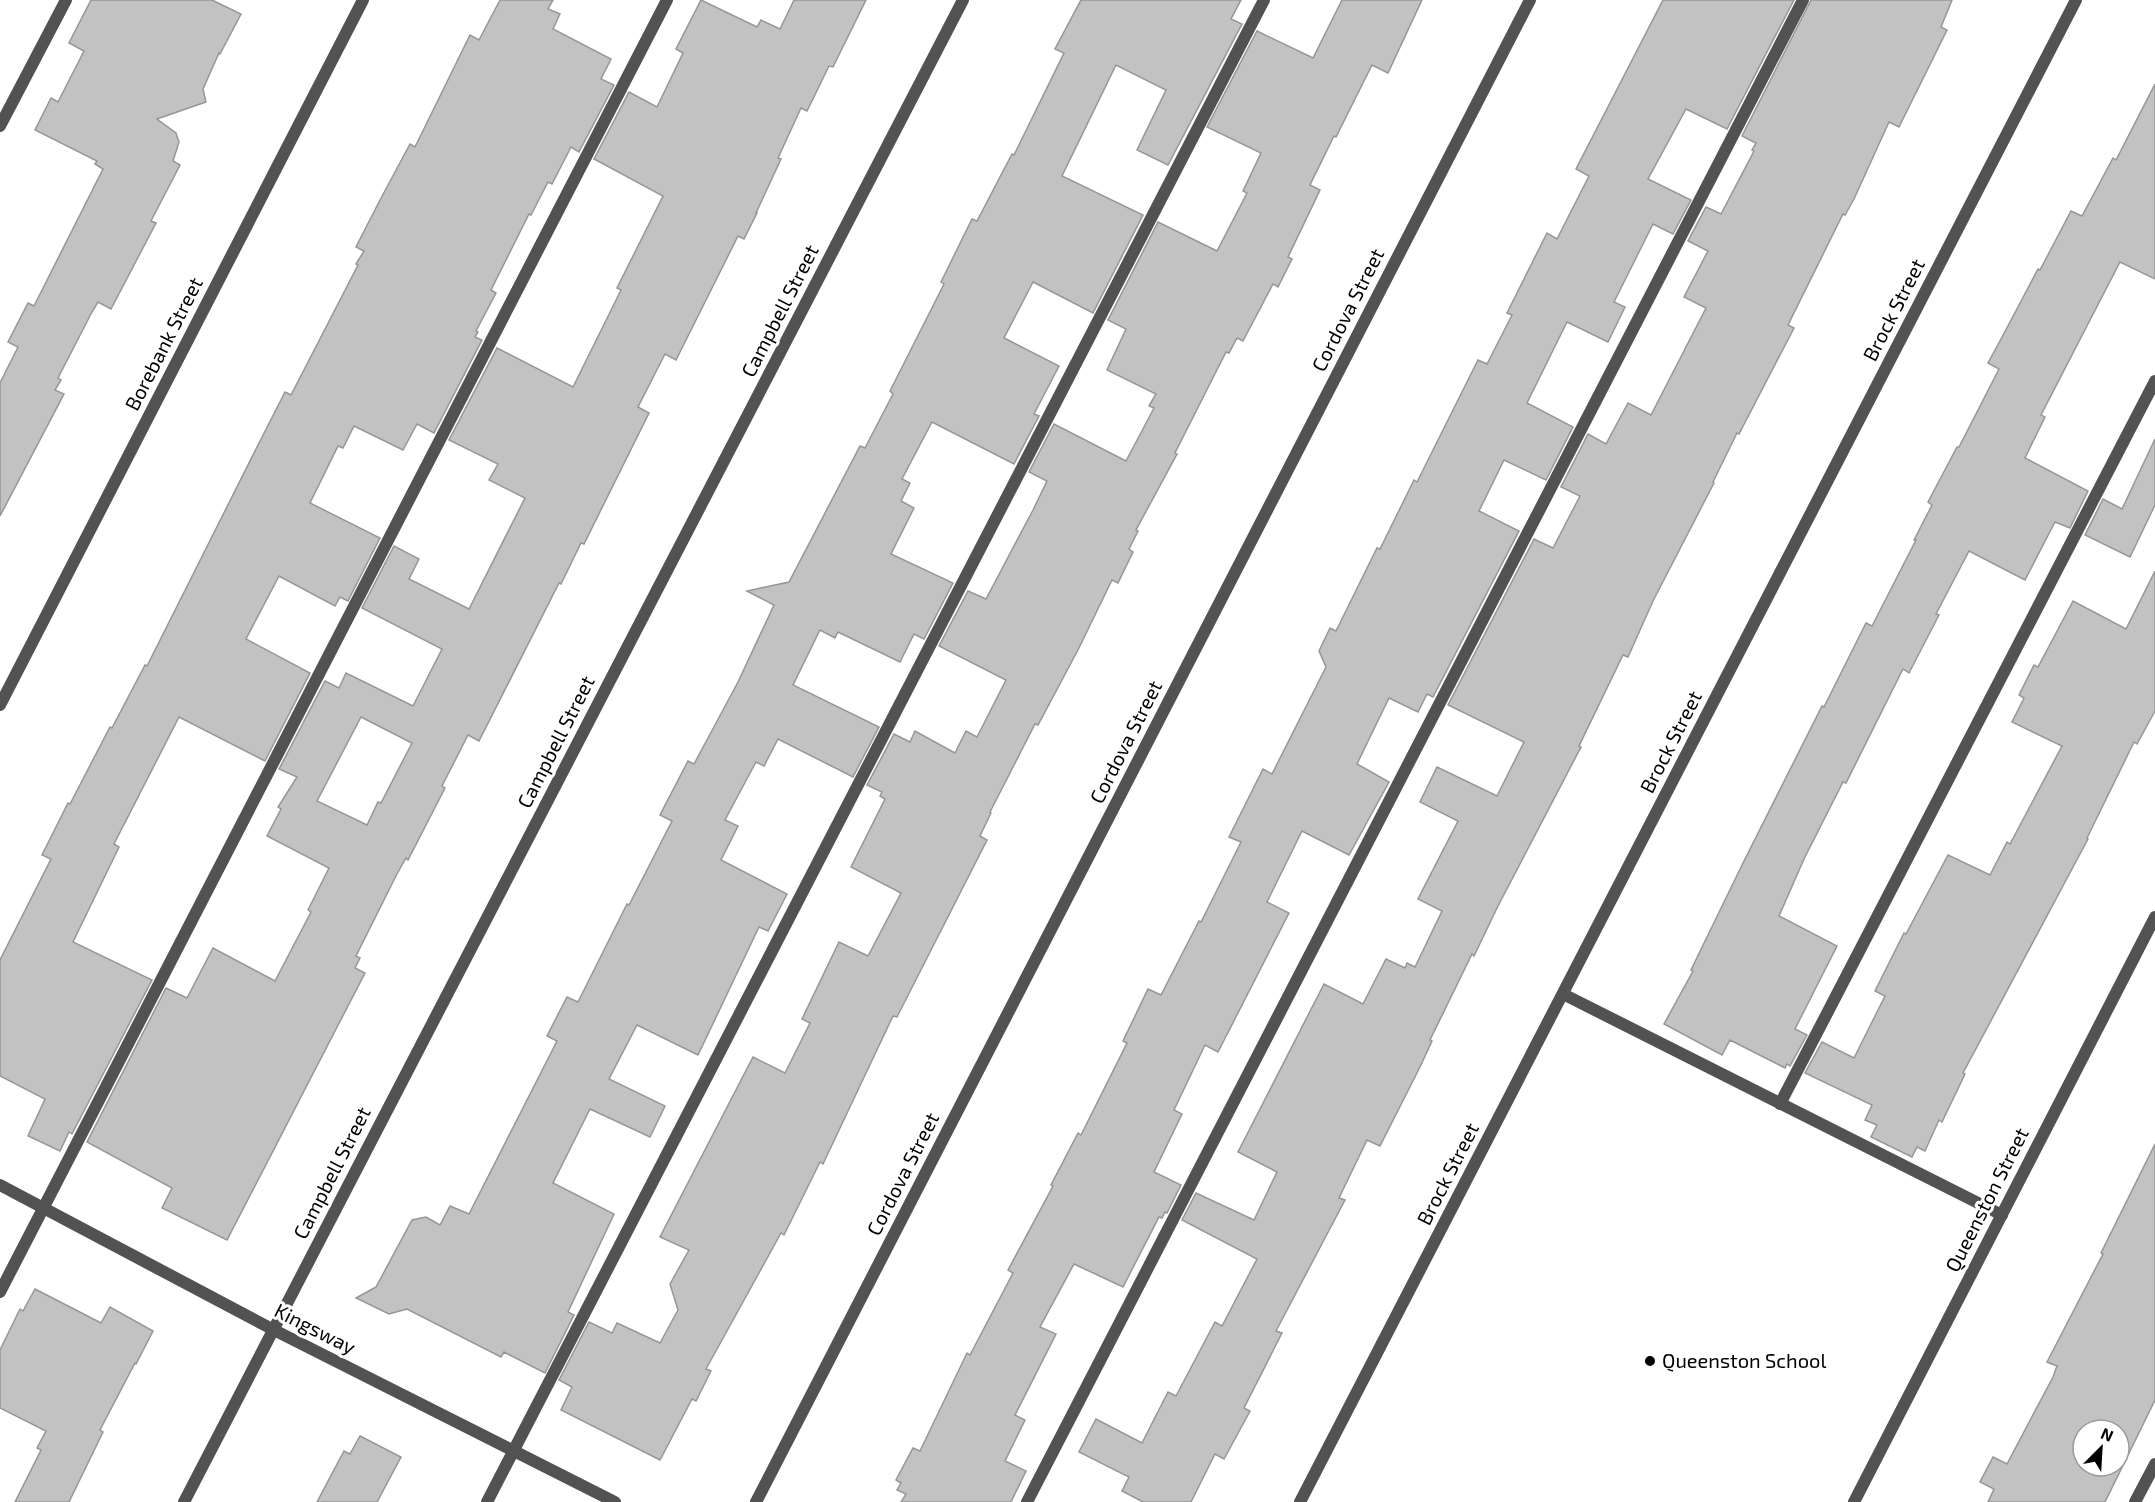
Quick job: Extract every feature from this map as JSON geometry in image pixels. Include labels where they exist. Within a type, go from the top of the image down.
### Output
[{"type":"street","points":[[0,126],[66,0]]},
{"type":"street","name":"Borebank Street","points":[[0,705],[363,0]]},
{"type":"street","points":[[0,1292],[667,0]]},
{"type":"street","name":"Campbell Street","points":[[184,1502],[963,0]]},
{"type":"street","points":[[487,1502],[1264,0]]},
{"type":"street","name":"Cordova Street","points":[[756,1502],[1530,0]]},
{"type":"street","points":[[1027,1502],[1803,0]]},
{"type":"street","name":"Brock Street","points":[[1300,1502],[2076,0]]},
{"type":"street","points":[[1780,1104],[2155,381]]},
{"type":"street","name":"Queenston Street","points":[[1854,1502],[2155,917]]},
{"type":"street","points":[[1563,994],[2002,1215]]},
{"type":"street","name":"Kingsway","points":[[0,1185],[272,1329],[615,1502]]},
{"type":"street","points":[[2135,1502],[2155,1464]]},
{"type":"building","points":[[91,0],[212,0],[241,14],[219,53],[203,89],[206,102],[157,119],[176,133],[179,142],[173,161],[180,165],[151,221],[156,223],[111,309],[98,302],[58,378],[61,380],[55,390],[64,394],[0,516],[0,383],[18,347],[8,342],[28,303],[34,306],[103,169],[95,164],[97,161],[35,130],[51,98],[58,102],[84,51],[69,43]]},
{"type":"building","points":[[500,0],[553,0],[548,9],[560,14],[553,29],[611,59],[601,79],[614,85],[579,152],[571,147],[552,184],[548,182],[531,215],[529,214],[491,290],[496,293],[476,331],[478,332],[475,337],[482,340],[434,433],[417,424],[403,450],[354,426],[343,448],[338,446],[310,503],[380,538],[348,601],[340,597],[335,606],[279,576],[246,639],[310,673],[265,761],[179,717],[114,844],[119,847],[73,942],[152,980],[72,1134],[69,1132],[60,1151],[28,1136],[45,1099],[0,1076],[0,960],[51,859],[42,855],[68,803],[70,804],[145,665],[147,666],[285,392],[291,395],[358,265],[356,264],[364,251],[356,247],[380,200],[410,144],[415,147],[470,35],[479,40]]},
{"type":"building","points":[[701,0],[757,27],[761,20],[780,29],[794,0],[866,0],[833,67],[829,66],[807,111],[801,108],[778,158],[781,159],[757,213],[744,239],[738,236],[676,360],[665,354],[638,407],[649,413],[584,544],[581,543],[561,584],[559,583],[479,741],[468,735],[442,786],[445,788],[408,860],[406,858],[397,874],[356,956],[360,958],[355,968],[365,973],[227,1240],[162,1208],[172,1188],[87,1142],[166,988],[187,998],[213,948],[275,981],[311,912],[308,910],[329,868],[267,836],[281,809],[278,807],[297,777],[279,769],[325,681],[339,688],[346,673],[413,706],[442,649],[362,608],[394,546],[419,559],[409,579],[469,609],[525,498],[489,480],[498,464],[449,440],[497,348],[573,387],[621,290],[617,288],[663,196],[594,159],[629,92],[657,107],[683,53],[676,49]],"holes":[[[361,717],[412,743],[367,825],[317,801]]]},
{"type":"building","points":[[1081,0],[1241,0],[1231,19],[1242,24],[1168,165],[1137,150],[1166,90],[1116,65],[1062,176],[1143,215],[1093,313],[1033,282],[1004,338],[1059,366],[1034,414],[1039,416],[1014,464],[932,422],[902,479],[910,483],[901,501],[914,508],[891,554],[953,583],[924,639],[914,634],[900,662],[838,632],[835,638],[820,630],[793,685],[879,727],[853,777],[778,739],[764,766],[756,762],[725,820],[738,826],[721,860],[787,894],[768,931],[759,927],[698,1055],[637,1025],[609,1079],[665,1106],[650,1137],[590,1109],[553,1183],[614,1214],[568,1312],[574,1315],[545,1373],[504,1352],[501,1357],[407,1309],[389,1314],[356,1298],[376,1287],[412,1220],[426,1217],[440,1225],[450,1206],[469,1214],[557,1041],[547,1036],[567,997],[578,1002],[672,821],[660,815],[688,761],[694,764],[738,682],[774,605],[747,591],[789,582],[860,446],[865,448],[893,394],[890,391],[944,284],[941,282],[972,219],[977,221],[1012,154],[1014,155],[1064,53],[1055,49]]},
{"type":"building","points":[[1342,0],[1422,0],[1388,73],[1372,65],[1336,137],[1334,136],[1310,185],[1320,190],[1288,257],[1292,259],[1278,287],[1273,284],[1243,341],[1237,338],[1229,353],[1226,352],[1175,453],[1177,454],[1136,530],[1138,531],[1129,549],[1133,552],[1118,583],[1112,580],[1038,725],[1035,724],[980,836],[987,840],[897,1017],[893,1016],[823,1164],[820,1162],[784,1235],[781,1233],[706,1369],[711,1371],[696,1401],[692,1399],[660,1460],[561,1410],[572,1387],[559,1380],[589,1322],[612,1333],[617,1323],[660,1343],[678,1310],[670,1284],[689,1250],[660,1237],[753,1057],[785,1073],[810,1023],[802,1019],[839,942],[868,956],[901,893],[851,867],[885,799],[880,796],[882,792],[867,785],[894,734],[910,742],[915,731],[955,753],[966,731],[977,737],[1006,680],[939,646],[968,591],[986,599],[1033,510],[1047,481],[1029,472],[1054,424],[1126,461],[1154,408],[1149,406],[1156,394],[1107,370],[1126,329],[1108,320],[1158,222],[1217,251],[1247,193],[1243,191],[1261,153],[1207,127],[1257,31],[1313,58]]},
{"type":"building","points":[[1663,0],[1794,0],[1727,129],[1686,109],[1648,179],[1691,200],[1673,234],[1653,224],[1614,302],[1625,307],[1608,342],[1567,322],[1527,403],[1573,427],[1546,480],[1504,460],[1479,511],[1519,531],[1433,697],[1427,694],[1418,712],[1389,698],[1357,764],[1389,782],[1349,855],[1302,831],[1267,902],[1289,913],[1218,1052],[1205,1045],[1174,1110],[1182,1114],[1154,1172],[1181,1185],[1167,1213],[1165,1212],[1162,1218],[1159,1217],[1123,1287],[1074,1264],[1040,1327],[1056,1334],[1015,1415],[1025,1420],[1005,1461],[1026,1471],[1011,1502],[901,1502],[906,1494],[897,1490],[901,1483],[896,1480],[913,1448],[920,1451],[967,1353],[970,1355],[1013,1273],[1008,1270],[1053,1186],[1051,1185],[1078,1133],[1081,1135],[1127,1043],[1123,1041],[1148,989],[1161,995],[1199,921],[1201,922],[1241,842],[1229,837],[1263,769],[1272,774],[1326,667],[1319,651],[1330,628],[1336,631],[1377,548],[1380,549],[1414,480],[1417,482],[1478,360],[1487,364],[1512,315],[1507,313],[1547,233],[1557,239],[1589,176],[1576,169]]},
{"type":"building","points":[[1811,0],[1952,0],[1941,27],[1947,30],[1899,127],[1889,122],[1854,199],[1845,215],[1843,214],[1788,325],[1794,328],[1739,434],[1737,433],[1653,601],[1628,657],[1623,655],[1579,746],[1581,747],[1474,956],[1472,954],[1430,1040],[1432,1041],[1420,1067],[1380,1146],[1367,1140],[1339,1198],[1345,1200],[1276,1331],[1282,1333],[1244,1408],[1250,1411],[1224,1459],[1215,1454],[1191,1502],[1143,1502],[1122,1491],[1129,1477],[1079,1452],[1096,1419],[1142,1443],[1168,1392],[1176,1396],[1215,1322],[1222,1326],[1257,1259],[1182,1220],[1196,1193],[1254,1220],[1277,1172],[1238,1152],[1324,984],[1363,1004],[1386,959],[1405,968],[1407,963],[1415,967],[1442,911],[1418,899],[1458,821],[1420,802],[1437,767],[1497,796],[1524,742],[1448,705],[1534,539],[1553,548],[1580,496],[1561,487],[1588,434],[1606,444],[1628,403],[1651,415],[1706,308],[1684,297],[1708,251],[1688,241],[1706,207],[1721,214],[1754,151],[1752,150],[1756,143],[1742,136]]},
{"type":"building","points":[[2155,84],[2155,279],[2120,262],[2041,415],[2045,417],[2025,458],[2088,491],[2070,528],[2055,522],[2025,580],[1969,551],[1936,614],[1939,615],[1909,673],[1903,669],[1846,783],[1843,782],[1804,859],[1779,916],[1837,946],[1795,1029],[1807,1035],[1790,1066],[1787,1064],[1785,1068],[1730,1040],[1722,1055],[1664,1024],[1693,971],[1691,970],[1743,863],[1822,706],[1824,707],[1866,623],[1872,626],[1916,540],[1914,540],[1932,505],[1928,502],[1999,369],[1988,363],[2071,211],[2082,216],[2113,158],[2116,160]]},
{"type":"building","points":[[2155,439],[2155,505],[2130,557],[2085,535],[2103,499],[2122,509]]},
{"type":"building","points":[[2155,571],[2155,711],[2137,744],[2134,742],[2088,839],[1963,1073],[1965,1074],[1942,1122],[1939,1120],[1925,1151],[1917,1147],[1912,1157],[1871,1137],[1877,1125],[1865,1120],[1872,1105],[1805,1073],[1822,1042],[1854,1058],[1885,996],[1875,991],[1904,933],[1906,934],[1948,855],[1990,875],[2007,842],[2010,844],[2062,746],[2012,722],[2024,698],[2019,695],[2034,665],[2038,667],[2073,601],[2126,629]]},
{"type":"building","points":[[2155,1144],[2155,1400],[2131,1449],[2131,1418],[2071,1418],[2071,1478],[2117,1478],[2105,1502],[1988,1502],[1994,1489],[1980,1482],[1993,1457],[2007,1464],[2053,1377],[2057,1366],[2047,1362],[2103,1254],[2101,1253]]},
{"type":"building","points":[[35,1289],[101,1323],[110,1307],[153,1331],[100,1430],[103,1432],[69,1502],[15,1502],[41,1450],[37,1448],[46,1431],[0,1408],[0,1350],[20,1309],[23,1311]]},
{"type":"building","points":[[360,1436],[401,1457],[377,1502],[317,1502],[344,1451],[350,1454]]},
{"type":"place","name":"Queenston School","points":[[1650,1361]]}]
